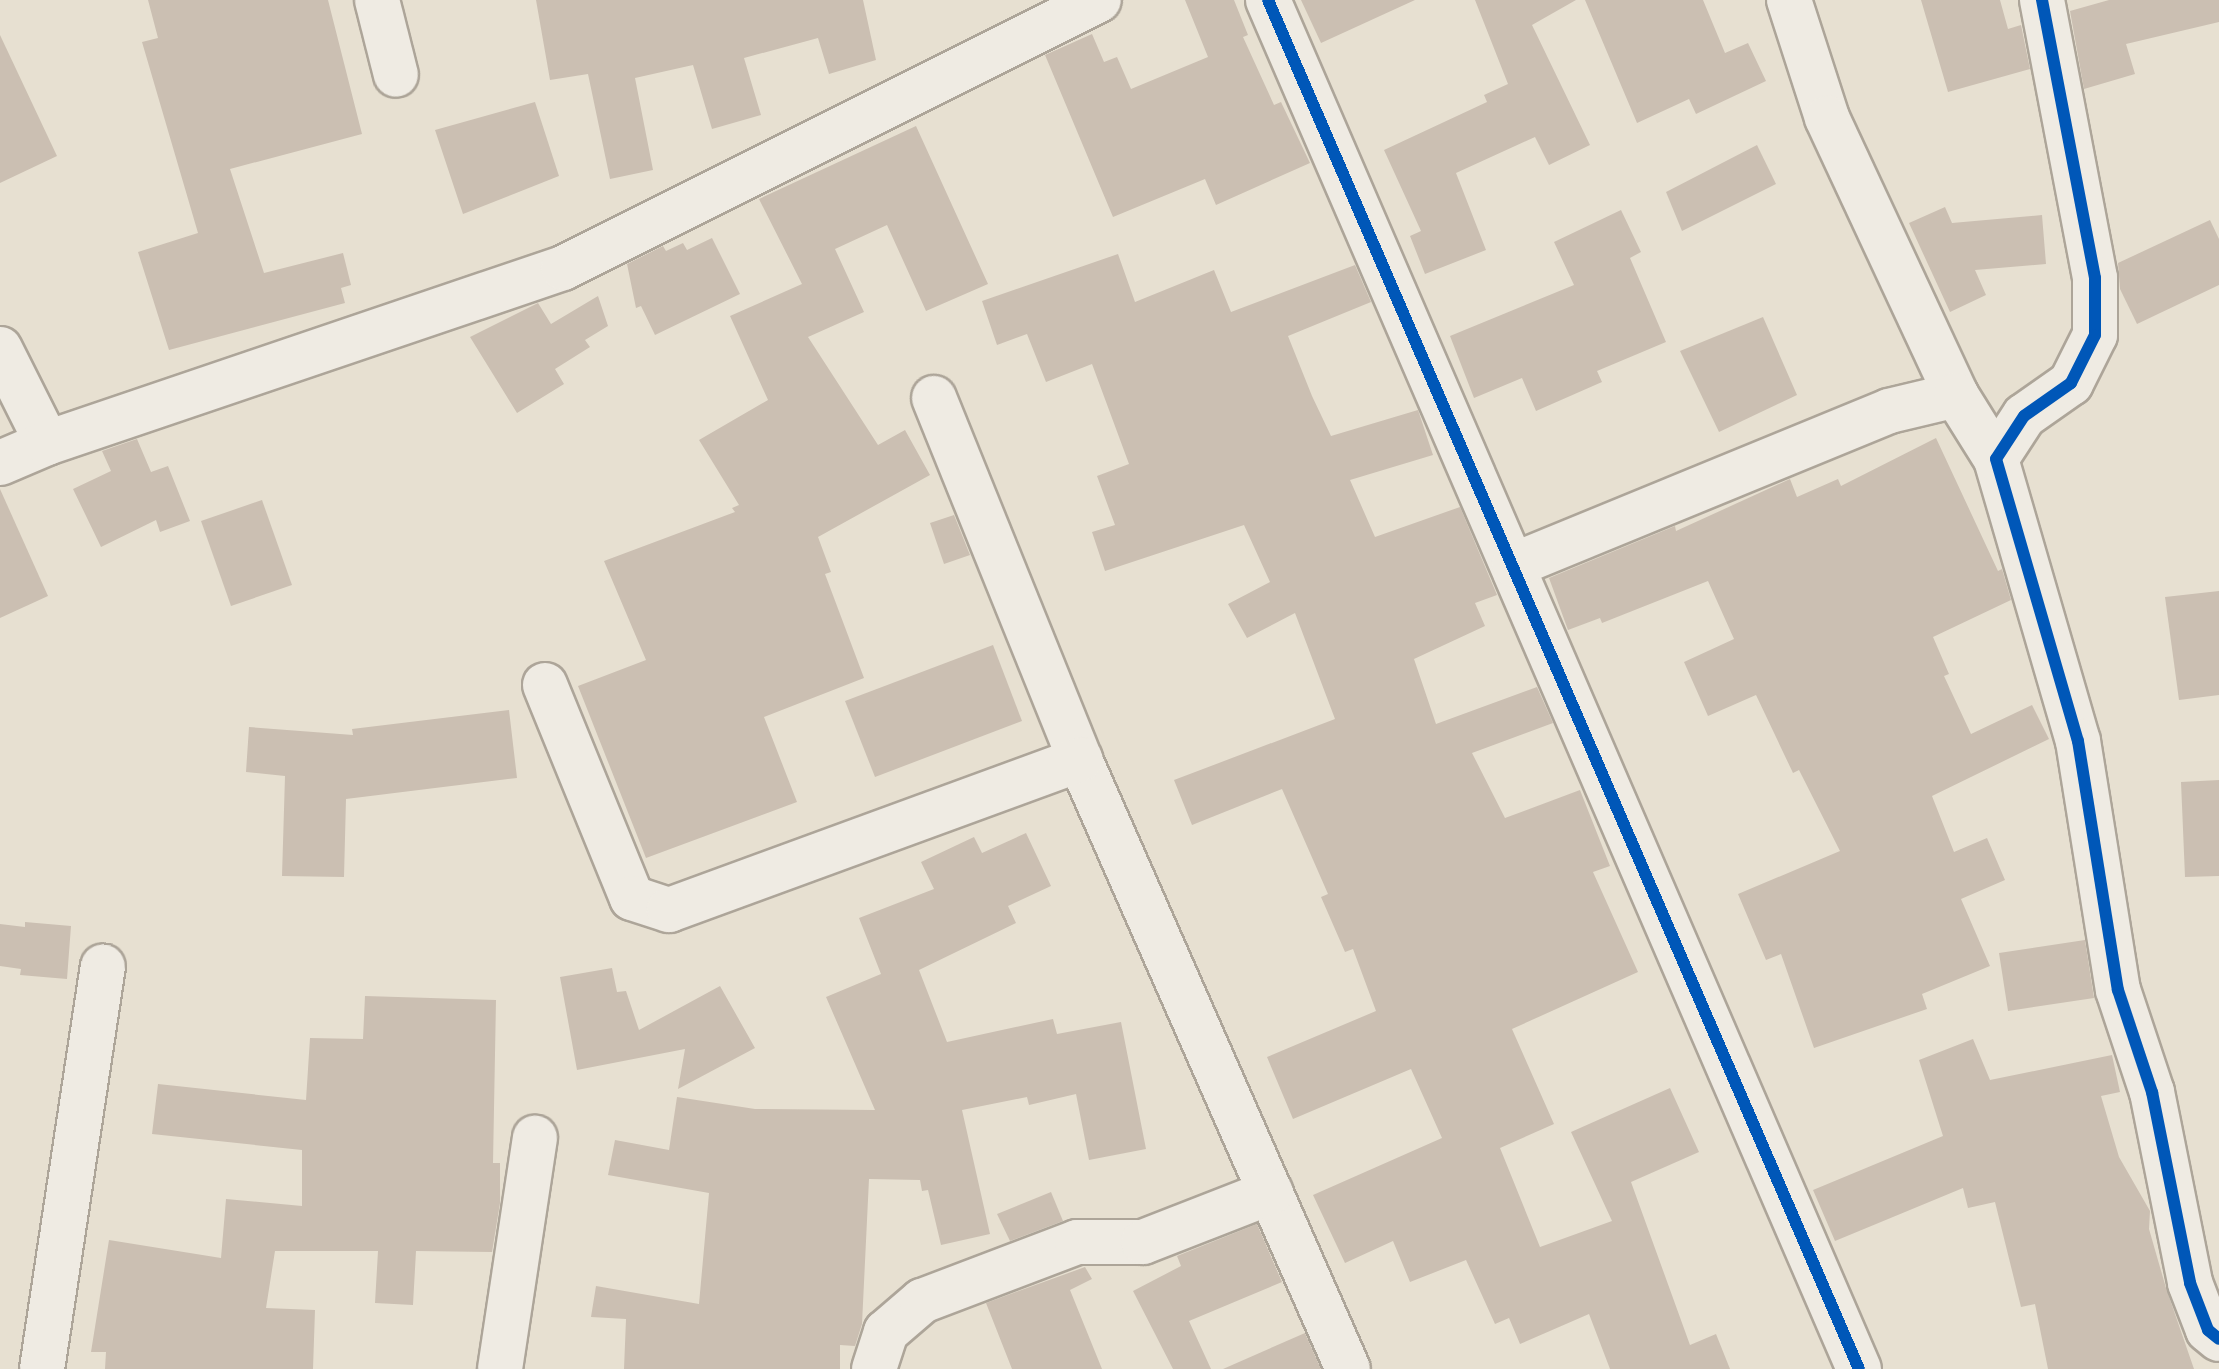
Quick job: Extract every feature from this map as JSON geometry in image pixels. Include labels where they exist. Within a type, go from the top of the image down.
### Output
[{"type":"street","points":[[377,0],[396,75]]},
{"type":"street","points":[[1268,0],[1859,1369]]},
{"type":"street","points":[[1789,0],[1827,118],[1956,395],[1996,459],[2078,741],[2118,990],[2152,1092],[2190,1283],[2208,1330],[2219,1339]]},
{"type":"street","points":[[1996,459],[2024,416],[2071,383],[2095,335],[2095,278],[2042,0]]},
{"type":"street","points":[[0,463],[47,443],[563,268],[1080,4]]},
{"type":"street","points":[[0,349],[47,443]]},
{"type":"street","points":[[1514,565],[1875,416],[1956,395]]},
{"type":"street","points":[[934,398],[1080,760],[1348,1369]]},
{"type":"street","points":[[545,685],[632,898],[669,910],[1080,760]]},
{"type":"street","points":[[42,1369],[103,967]]},
{"type":"street","points":[[500,1369],[535,1138]]},
{"type":"street","points":[[874,1369],[886,1332],[922,1301],[1077,1242],[1143,1242],[1271,1192]]},
{"type":"building","points":[[148,0],[328,0],[362,134],[230,169],[264,273],[343,253],[351,285],[341,288],[345,303],[169,350],[138,252],[198,233],[142,42],[158,38]]},
{"type":"building","points":[[536,0],[863,0],[876,60],[829,74],[818,38],[744,58],[761,115],[712,129],[693,65],[635,78],[653,170],[610,179],[588,74],[550,80]]},
{"type":"building","points":[[1185,0],[1234,0],[1248,35],[1243,37],[1274,105],[1281,102],[1310,163],[1216,205],[1205,179],[1113,217],[1045,55],[1092,34],[1104,62],[1117,57],[1131,89],[1208,57]]},
{"type":"building","points":[[1301,0],[1415,0],[1321,43]]},
{"type":"building","points":[[1475,0],[1576,0],[1532,25],[1590,145],[1549,165],[1535,137],[1456,173],[1486,250],[1425,274],[1410,236],[1421,231],[1384,150],[1487,102],[1484,95],[1508,84]]},
{"type":"building","points":[[1585,0],[1703,0],[1725,53],[1748,43],[1766,81],[1696,114],[1689,99],[1637,123]]},
{"type":"building","points":[[1921,0],[2000,0],[2008,29],[2021,25],[2030,69],[1948,92]]},
{"type":"building","points":[[2109,0],[2219,0],[2219,22],[2126,44],[2135,74],[2084,89],[2070,11]]},
{"type":"building","points":[[0,35],[57,156],[0,183]]},
{"type":"building","points":[[535,102],[559,176],[463,214],[435,130]]},
{"type":"building","points":[[916,126],[988,284],[926,311],[887,225],[835,249],[864,312],[808,337],[878,445],[905,430],[930,475],[818,537],[831,572],[825,574],[864,678],[764,717],[797,802],[646,858],[578,686],[646,660],[604,561],[735,512],[732,508],[739,505],[699,440],[768,400],[730,316],[802,284],[759,199]]},
{"type":"building","points":[[1757,145],[1776,184],[1682,231],[1666,192]]},
{"type":"building","points":[[1945,207],[1952,223],[2042,215],[2046,264],[1975,270],[1986,295],[1950,312],[1909,223]]},
{"type":"building","points":[[1621,210],[1641,252],[1630,258],[1666,342],[1597,371],[1602,382],[1536,411],[1522,378],[1474,398],[1450,336],[1574,285],[1554,242]]},
{"type":"building","points":[[2210,220],[2219,239],[2219,285],[2137,324],[2120,289],[2118,263]]},
{"type":"building","points":[[712,238],[740,294],[655,335],[641,306],[636,308],[627,264],[663,246],[666,251],[683,243],[687,250]]},
{"type":"building","points":[[1118,254],[1135,302],[1214,270],[1231,312],[1355,265],[1371,302],[1288,336],[1312,396],[1331,436],[1418,410],[1433,455],[1350,480],[1375,537],[1460,507],[1497,595],[1475,603],[1485,626],[1414,659],[1436,724],[1537,687],[1553,723],[1472,753],[1505,818],[1580,790],[1610,866],[1593,872],[1638,972],[1512,1029],[1554,1124],[1500,1148],[1540,1247],[1612,1221],[1571,1132],[1670,1088],[1699,1152],[1631,1182],[1690,1345],[1716,1334],[1730,1369],[1610,1369],[1589,1314],[1520,1344],[1509,1318],[1495,1324],[1466,1260],[1410,1282],[1393,1241],[1345,1263],[1313,1195],[1442,1138],[1411,1069],[1293,1119],[1267,1057],[1376,1011],[1353,949],[1345,952],[1321,897],[1328,894],[1282,789],[1192,825],[1174,780],[1335,719],[1295,613],[1247,638],[1228,604],[1270,582],[1244,525],[1105,571],[1092,532],[1115,525],[1097,476],[1129,464],[1092,364],[1046,382],[1027,334],[997,345],[982,301]]},
{"type":"building","points":[[598,296],[608,326],[585,340],[590,347],[555,369],[564,384],[517,413],[470,337],[538,303],[551,324]]},
{"type":"building","points":[[1763,317],[1797,395],[1719,432],[1680,351]]},
{"type":"building","points":[[1936,438],[1998,571],[2002,569],[2011,600],[1933,637],[1949,674],[1944,676],[1971,734],[2032,705],[2049,739],[1932,796],[1954,852],[1987,838],[2005,880],[1961,899],[1990,966],[1922,994],[1927,1009],[1814,1048],[1781,954],[1766,960],[1738,894],[1840,851],[1799,770],[1793,773],[1756,695],[1708,716],[1684,662],[1734,639],[1708,581],[1602,623],[1600,618],[1568,630],[1549,578],[1675,526],[1676,531],[1790,479],[1797,497],[1838,479],[1841,486]]},
{"type":"building","points":[[137,439],[151,472],[168,466],[190,521],[160,532],[156,520],[101,547],[73,489],[111,471],[102,451]]},
{"type":"building","points":[[0,489],[48,596],[0,618]]},
{"type":"building","points":[[262,500],[292,585],[231,606],[201,521]]},
{"type":"building","points":[[954,515],[970,555],[944,564],[930,523]]},
{"type":"building","points":[[2219,591],[2219,695],[2179,700],[2165,597]]},
{"type":"building","points":[[993,645],[1022,721],[875,777],[845,701]]},
{"type":"building","points":[[509,710],[517,778],[346,799],[344,877],[282,876],[285,776],[246,772],[249,727],[353,735],[352,729]]},
{"type":"building","points":[[2219,780],[2219,876],[2185,877],[2181,782]]},
{"type":"building","points":[[1026,833],[1051,886],[1008,906],[1016,923],[919,970],[947,1042],[1053,1019],[1057,1034],[1121,1022],[1146,1149],[1089,1160],[1076,1094],[1029,1105],[1027,1097],[962,1110],[990,1234],[941,1245],[928,1190],[922,1191],[920,1180],[869,1179],[862,1324],[855,1346],[840,1345],[840,1369],[624,1369],[626,1319],[591,1317],[596,1286],[699,1304],[709,1193],[608,1175],[615,1140],[669,1150],[677,1097],[755,1109],[875,1110],[826,997],[881,974],[859,918],[934,889],[921,862],[974,837],[982,853]]},
{"type":"building","points":[[25,922],[71,926],[67,979],[20,975],[21,969],[0,966],[0,924],[25,927]]},
{"type":"building","points":[[2085,940],[2094,998],[2008,1011],[1999,953]]},
{"type":"building","points":[[612,968],[617,992],[626,991],[639,1030],[720,986],[755,1048],[678,1089],[685,1049],[577,1070],[560,977]]},
{"type":"building","points":[[365,996],[496,1000],[493,1163],[500,1163],[500,1203],[492,1252],[416,1251],[413,1305],[375,1303],[378,1251],[275,1251],[266,1308],[315,1310],[313,1369],[105,1369],[106,1352],[91,1352],[109,1240],[221,1258],[226,1199],[302,1206],[302,1150],[152,1134],[158,1084],[306,1100],[310,1038],[363,1039]]},
{"type":"building","points":[[1973,1039],[1990,1080],[2112,1055],[2120,1092],[2101,1096],[2119,1157],[2150,1211],[2149,1229],[2194,1369],[2048,1369],[2035,1304],[2021,1307],[1995,1202],[1968,1208],[1963,1188],[1835,1241],[1813,1190],[1943,1136],[1919,1060]]},
{"type":"building","points":[[1051,1192],[1063,1221],[1010,1241],[997,1214]]},
{"type":"building","points":[[1257,1224],[1282,1282],[1189,1321],[1211,1369],[1173,1369],[1133,1291],[1181,1266],[1177,1256]]},
{"type":"building","points":[[1085,1267],[1092,1279],[1070,1290],[1102,1369],[1012,1369],[986,1303]]},
{"type":"building","points":[[1305,1333],[1321,1369],[1223,1369]]},
{"type":"cycle path","points":[[1268,0],[1859,1369]]},
{"type":"cycle path","points":[[2042,0],[2095,278],[2095,335],[2071,383],[2024,416],[1996,459],[2078,741],[2118,990],[2152,1092],[2190,1283],[2208,1330],[2219,1339]]}]
